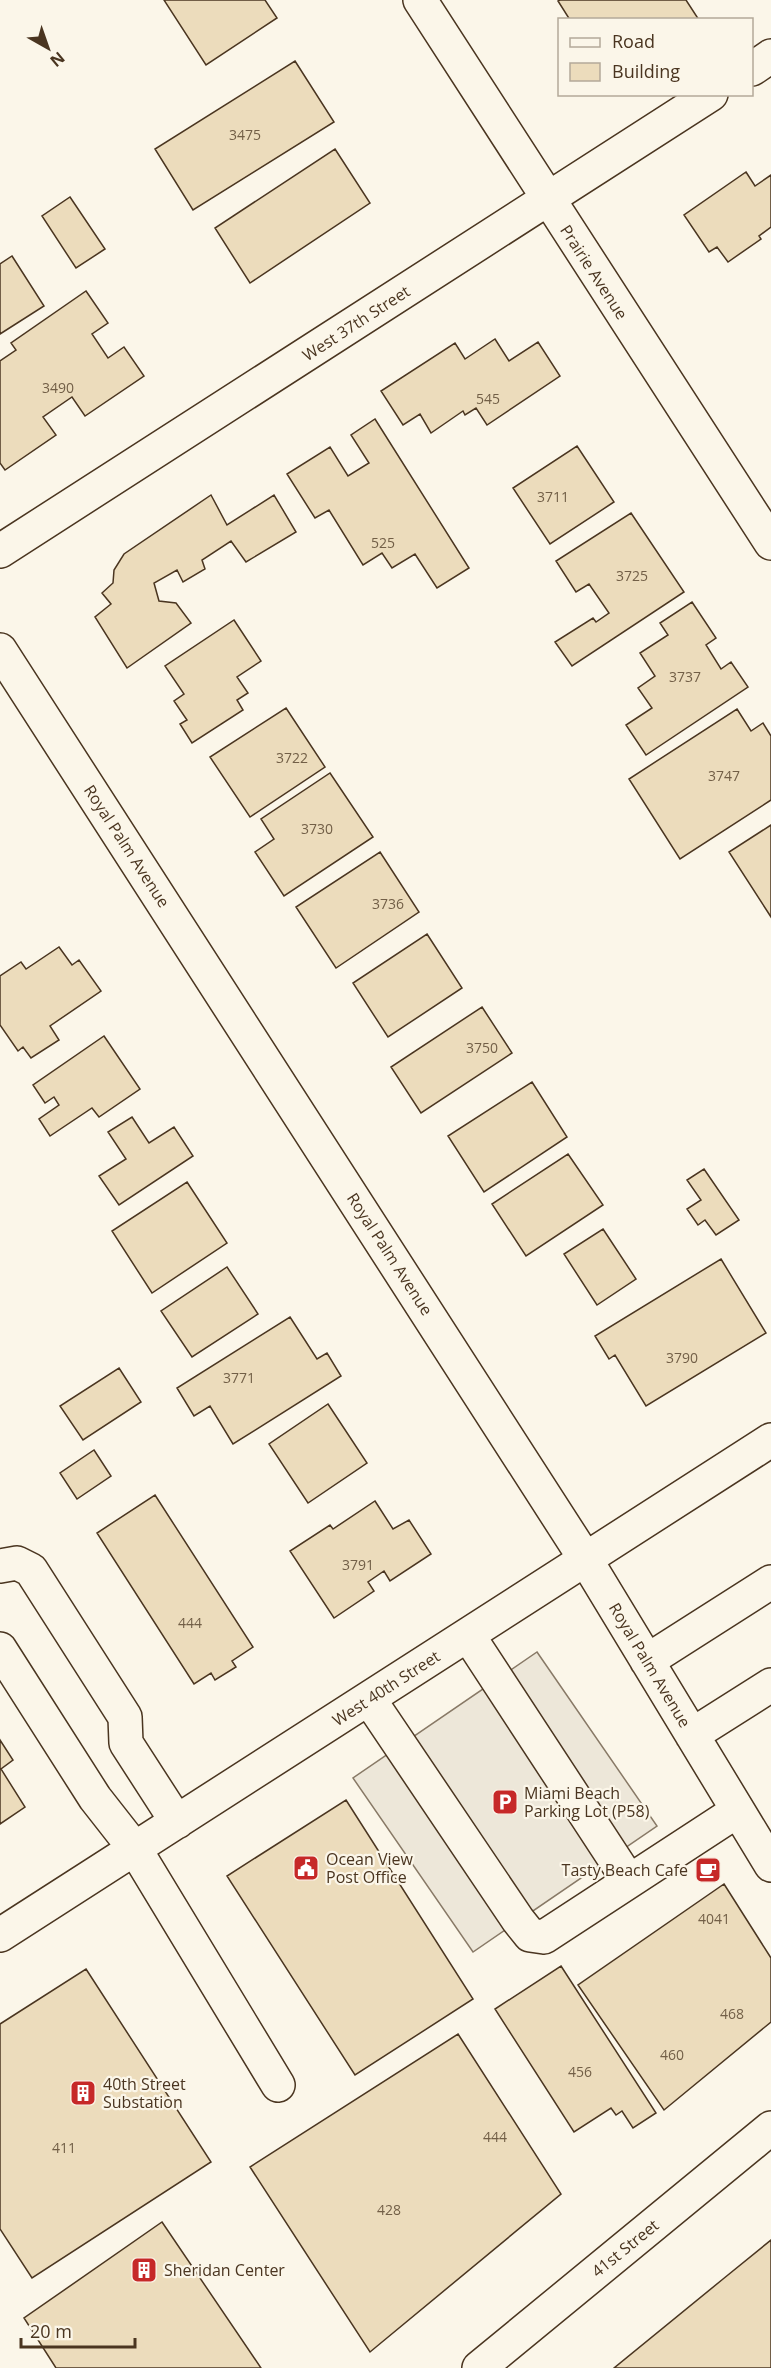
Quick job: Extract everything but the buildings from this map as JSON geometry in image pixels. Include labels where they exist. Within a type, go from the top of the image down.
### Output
[{"type":"street","name":"Prairie Avenue","points":[[420,0],[771,543]]},
{"type":"street","points":[[753,68],[771,56]]},
{"type":"street","name":"West 37th Street","points":[[0,551],[548,201],[708,96]]},
{"type":"street","name":"Royal Palm Avenue","points":[[0,650],[586,1560],[771,1865]]},
{"type":"street","name":"West 40th Street","points":[[0,1935],[771,1440]]},
{"type":"street","points":[[0,1566],[17,1563],[30,1570],[125,1717],[126,1743],[177,1822]]},
{"type":"street","points":[[647,1660],[771,1582]]},
{"type":"street","points":[[468,1635],[629,1881]]},
{"type":"street","points":[[0,1649],[95,1798],[135,1849],[278,2085]]},
{"type":"street","points":[[692,1735],[771,1685]]},
{"type":"street","points":[[369,1699],[511,1911],[530,1935],[544,1937],[737,1810]]},
{"type":"street","name":"41st Street","points":[[479,2368],[771,2128]]},
{"type":"shaded area","name":"Miami Beach Parking Lot (P58)","points":[[537,1652],[657,1826],[473,1952],[353,1778]]},
{"type":"place","name":"Miami Beach Parking Lot (P58)","points":[[505,1802]]},
{"type":"place","name":"Ocean View Post Office","points":[[306,1868]]},
{"type":"place","name":"Tasty Beach Cafe","points":[[708,1870]]},
{"type":"place","name":"40th Street Substation","points":[[83,2093]]},
{"type":"place","name":"Sheridan Center","points":[[144,2270]]}]
